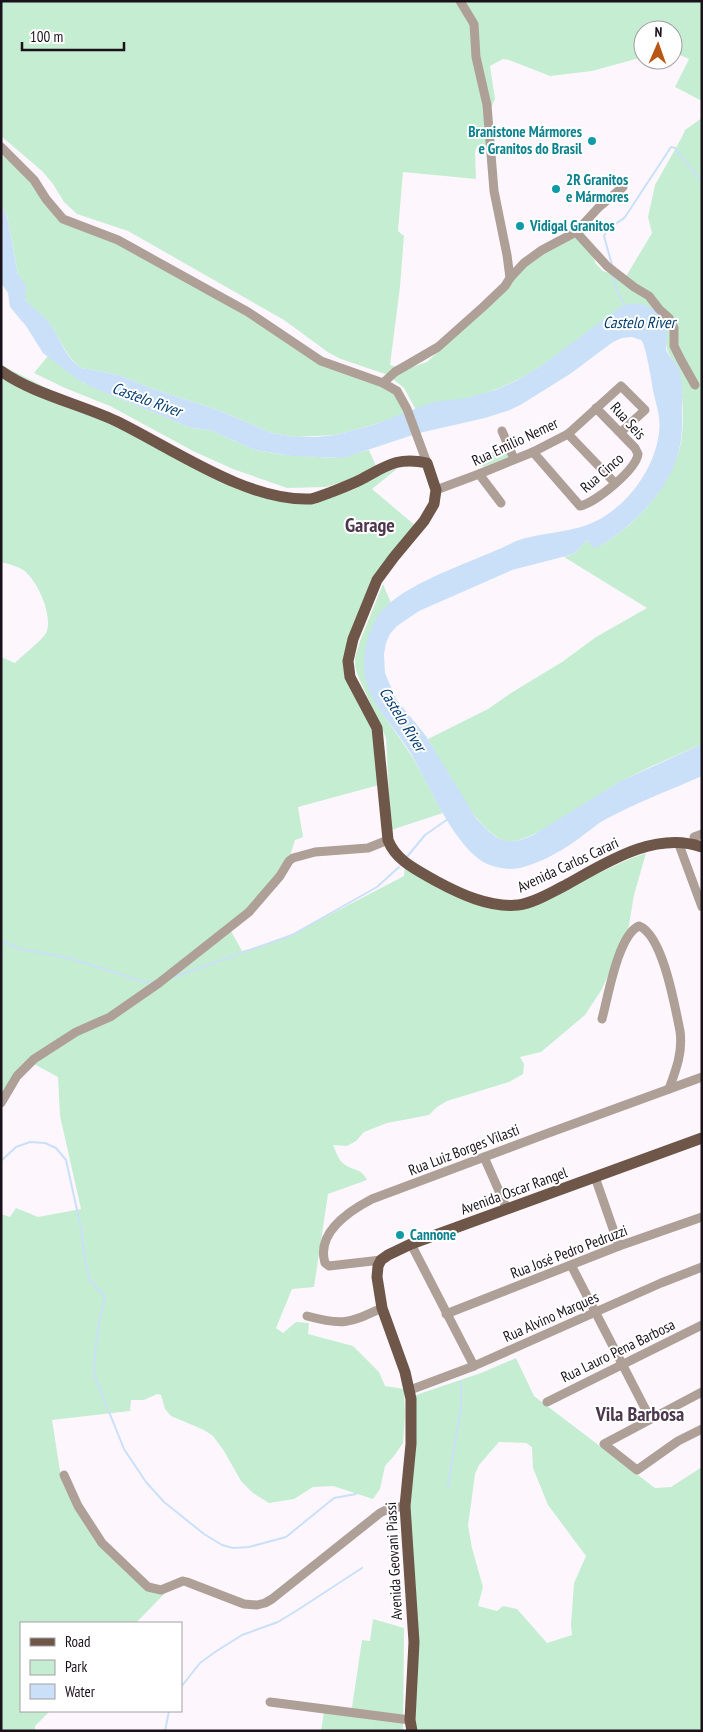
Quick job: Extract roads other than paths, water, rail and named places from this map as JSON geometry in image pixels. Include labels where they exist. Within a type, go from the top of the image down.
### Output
[{"type":"main road","points":[[1,371],[30,387],[116,421],[210,471],[257,490],[291,499],[313,499],[348,486],[390,463],[418,460],[427,463],[436,490],[436,499],[429,514],[377,580],[349,652],[348,667],[350,677],[377,728],[388,840]]},
{"type":"main road","name":"Avenida Carlos Carari","points":[[388,840],[395,852],[407,865],[478,899],[509,905],[520,905],[537,899],[614,858],[652,846],[678,842]]},
{"type":"main road","points":[[678,842],[702,847]]},
{"type":"main road","name":"Avenida Oscar Rangel","points":[[381,1260],[388,1254],[411,1244],[702,1138]]},
{"type":"main road","points":[[381,1260],[378,1266],[377,1277],[382,1308],[410,1390]]},
{"type":"main road","name":"Avenida Geovani Piassi","points":[[410,1390],[412,1418],[405,1506],[414,1642],[411,1725]]},
{"type":"street","points":[[460,1],[474,24],[476,58],[487,105],[494,191],[510,278]]},
{"type":"street","points":[[1,148],[34,180],[46,199],[63,219],[118,240],[248,312],[321,361],[383,383],[397,391],[407,409],[427,463]]},
{"type":"street","points":[[383,383],[395,372],[438,347],[505,286],[524,263],[542,250],[576,232],[599,207],[623,187]]},
{"type":"street","points":[[576,232],[607,266],[649,296],[658,309],[669,318],[674,328],[674,346],[695,385]]},
{"type":"street","name":"Rua Emilio Nemer","points":[[436,490],[533,452],[568,434],[621,386],[645,410],[621,432]]},
{"type":"street","name":"Rua Seis","points":[[596,408],[636,448],[638,454]]},
{"type":"street","points":[[502,430],[514,459]]},
{"type":"street","points":[[568,434],[615,483]]},
{"type":"street","name":"Rua Cinco","points":[[533,452],[580,506],[599,498],[634,465],[638,454]]},
{"type":"street","points":[[479,474],[501,503]]},
{"type":"street","points":[[1,1103],[17,1076],[34,1059],[76,1032],[110,1017],[158,983],[249,912],[293,858],[315,852],[368,848],[388,840]]},
{"type":"street","points":[[678,842],[702,907]]},
{"type":"street","points":[[602,1019],[624,944],[635,928],[640,926],[645,928],[650,932],[660,952],[680,1031],[681,1048],[679,1060],[669,1089]]},
{"type":"street","name":"Rua Luiz Borges Vilasti","points":[[381,1260],[329,1266],[325,1263],[323,1249],[332,1229],[358,1206],[484,1157],[702,1077]]},
{"type":"street","points":[[484,1157],[507,1209]]},
{"type":"street","points":[[596,1177],[620,1246]]},
{"type":"street","name":"Rua José Pedro Pedruzzi","points":[[446,1314],[620,1246],[702,1217]]},
{"type":"street","points":[[411,1244],[474,1366]]},
{"type":"street","points":[[571,1265],[650,1418]]},
{"type":"street","name":"Rua Alvino Marques","points":[[410,1390],[474,1366],[660,1283],[702,1268]]},
{"type":"street","points":[[308,1316],[344,1323],[382,1308]]},
{"type":"street","name":"Rua Lauro Pena Barbosa","points":[[547,1402],[702,1325]]},
{"type":"street","points":[[702,1392],[604,1444],[637,1470],[678,1441],[702,1429]]},
{"type":"street","points":[[64,1475],[78,1506],[102,1543],[148,1587],[161,1590],[167,1589],[183,1581],[251,1606],[265,1603],[272,1599],[380,1513],[388,1509],[405,1506]]},
{"type":"street","points":[[270,1702],[411,1725]]},
{"type":"water","name":"Castelo River","points":[[1,206],[7,216],[18,274],[26,286],[25,299],[47,320],[66,352],[76,364],[82,368],[119,375],[153,389],[218,410],[272,433],[297,437],[335,435],[373,425],[433,402],[467,398],[495,390],[514,382],[541,366],[623,306],[635,303],[641,304],[657,312],[666,327],[666,350],[679,369],[682,393],[680,445],[668,479],[659,492],[638,517],[600,546],[594,548],[587,540],[574,554],[512,570],[419,611],[397,626],[390,634],[384,654],[385,673],[396,699],[426,736],[476,818],[489,832],[502,840],[515,841],[533,835],[621,781],[702,744],[702,776],[606,819],[547,858],[518,868],[510,869],[491,866],[475,856],[447,821],[411,754],[374,700],[369,691],[365,674],[365,649],[372,625],[387,606],[402,594],[440,574],[516,541],[587,525],[613,510],[635,488],[651,461],[656,447],[659,427],[647,357],[641,340],[632,337],[622,338],[613,342],[570,374],[522,404],[485,418],[419,433],[343,458],[292,456],[255,450],[210,430],[191,428],[89,386],[43,353],[26,326],[10,307],[8,293],[1,283]]},
{"type":"waterway","points":[[612,265],[604,236],[605,233],[610,227],[625,217],[671,147],[675,148],[695,174],[702,179]]},
{"type":"waterway","points":[[612,274],[617,291],[625,306]]},
{"type":"waterway","points":[[406,858],[425,835],[448,819]]},
{"type":"waterway","points":[[174,977],[292,935],[377,887],[399,867]]},
{"type":"waterway","points":[[1,941],[20,949],[64,957],[144,982],[155,982]]},
{"type":"waterway","points":[[1,1161],[16,1147],[30,1142],[45,1143],[56,1148],[66,1160],[81,1228],[86,1267],[90,1280],[105,1297],[97,1337],[95,1377],[124,1449],[146,1482],[164,1502],[204,1534],[222,1545],[233,1548],[249,1547],[286,1537],[334,1498],[356,1494]]},
{"type":"waterway","points":[[448,1487],[461,1407],[461,1382]]},
{"type":"waterway","points":[[182,1686],[200,1663],[215,1652],[242,1635],[278,1622],[362,1568]]},
{"type":"waterway","points":[[165,1731],[169,1712]]},
{"type":"place","name":"Branistone Mármores e Granitos do Brasil","points":[[592,141]]},
{"type":"place","name":"2R Granitos e Mármores","points":[[556,189]]},
{"type":"place","name":"Vidigal Granitos","points":[[520,226]]},
{"type":"place","name":"Cannone","points":[[400,1235]]},
{"type":"district","name":"Garage","points":[[370,525]]},
{"type":"district","name":"Vila Barbosa","points":[[640,1414]]}]
